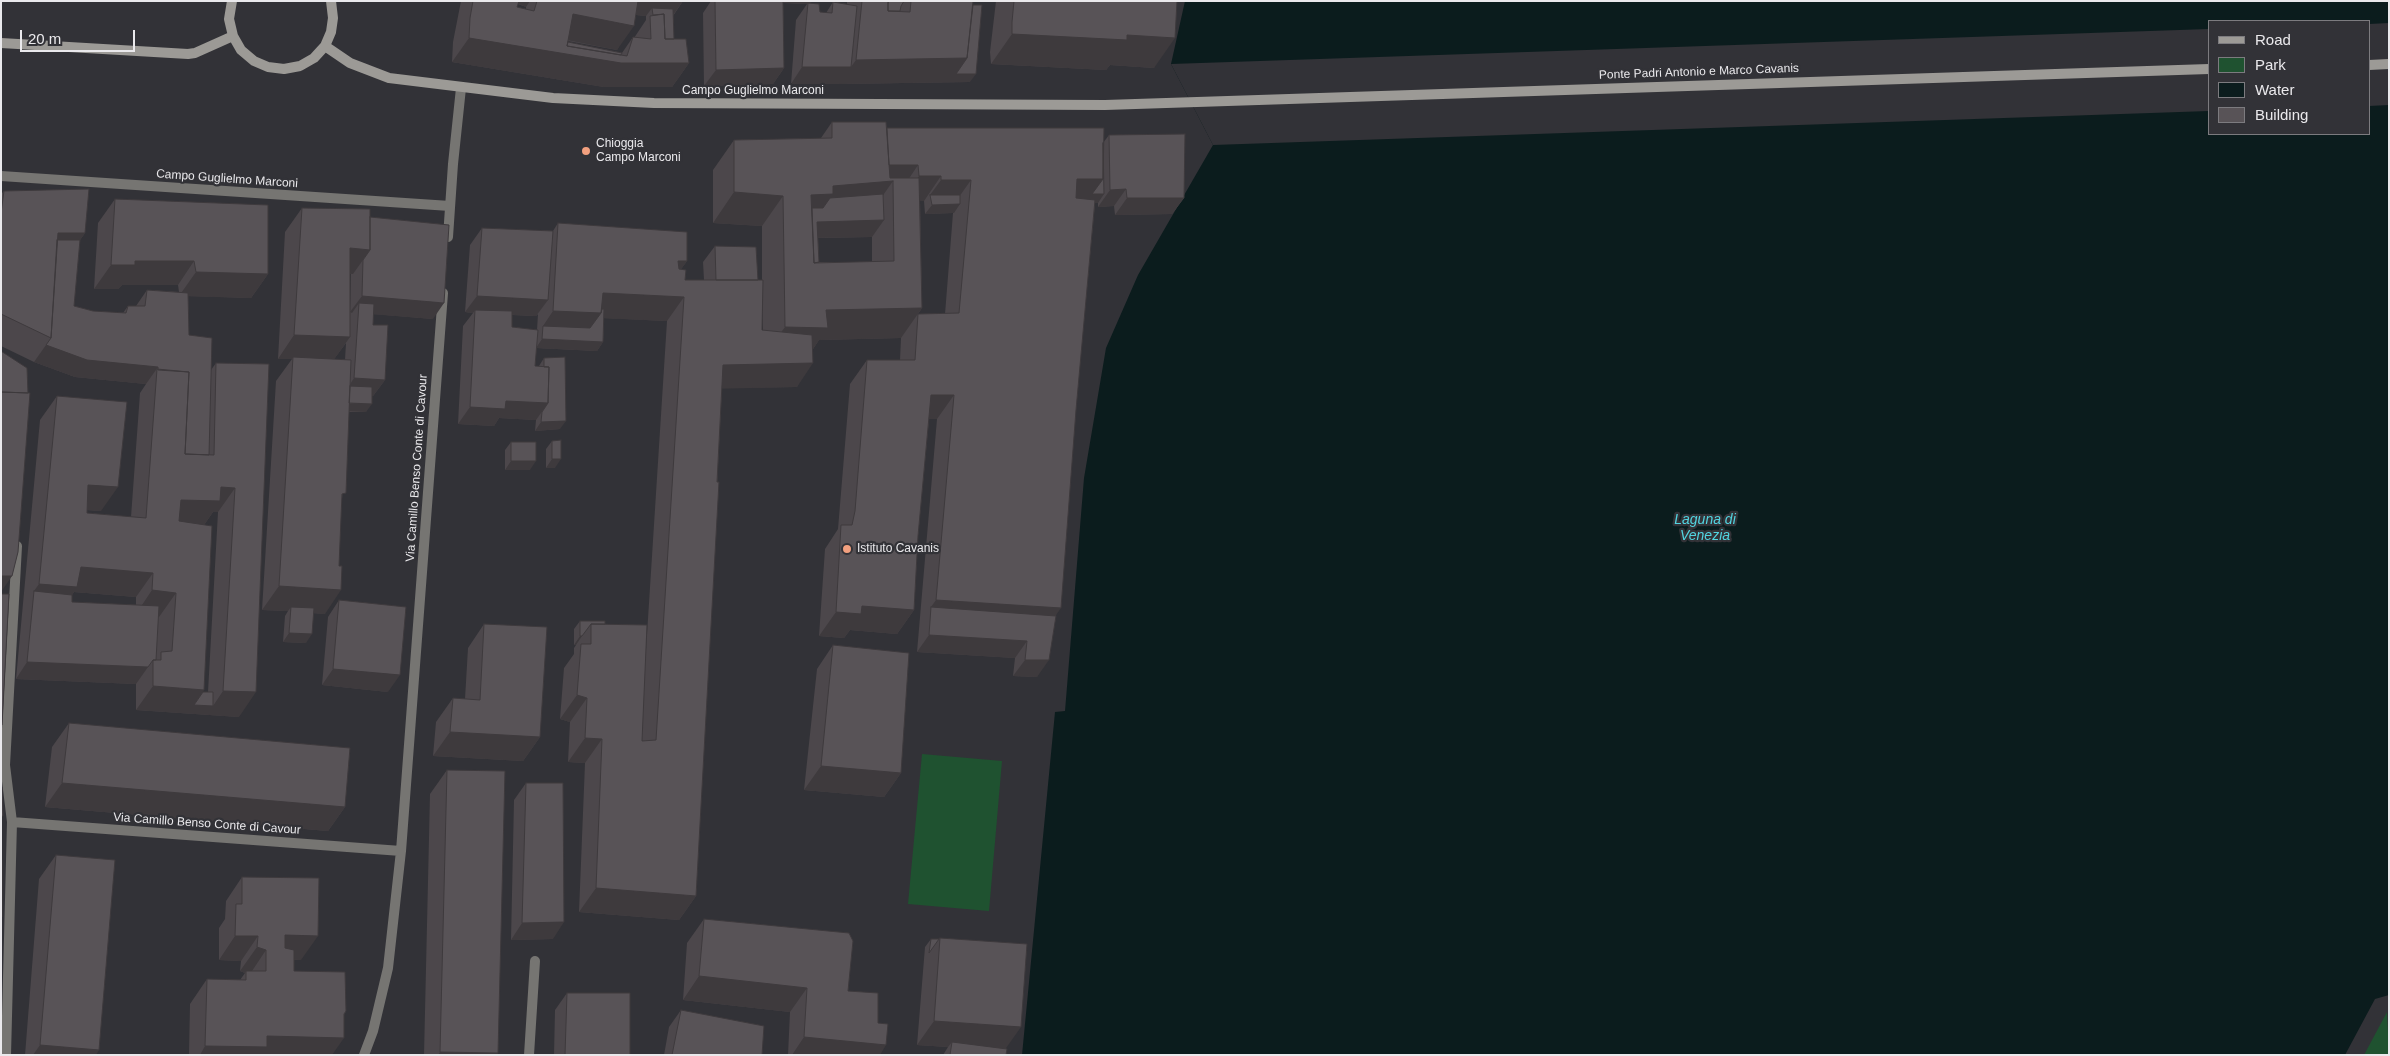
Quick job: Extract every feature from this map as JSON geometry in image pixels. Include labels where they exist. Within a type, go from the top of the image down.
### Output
[{"type":"street","points":[[232,1],[229,19],[233,36],[241,50],[254,61],[268,67],[284,69],[300,66],[314,58],[325,46],[331,32],[333,18],[331,1]]},
{"type":"street","points":[[1,43],[195,54],[233,36]]},
{"type":"street","name":"Campo Guglielmo Marconi","points":[[325,46],[350,63],[389,78],[553,98],[654,103],[1105,105],[1190,102]]},
{"type":"street","points":[[2370,64],[2389,64]]},
{"type":"street","name":"Ponte Padri Antonio e Marco Cavanis","points":[[1190,102],[2208,69]]},
{"type":"street","points":[[447,245],[461,88]]},
{"type":"street","name":"Campo Guglielmo Marconi","points":[[1,176],[450,206]]},
{"type":"street","name":"Via Camillo Benso Conte di Cavour","points":[[364,1055],[374,1031],[388,968],[401,850],[444,285]]},
{"type":"street","points":[[6,1055],[12,822],[3,765],[18,531]]},
{"type":"street","name":"Via Camillo Benso Conte di Cavour","points":[[12,822],[401,850]]},
{"type":"street","points":[[529,1055],[534,961]]},
{"type":"green space","points":[[922,754],[1002,761],[989,911],[908,904]]},
{"type":"green space","points":[[2387,1012],[2389,1055],[2364,1055]]},
{"type":"water","name":"Laguna di Venezia","points":[[1185,1],[2389,1],[2389,995],[2375,999],[2345,1055],[1022,1055],[1055,712],[1065,711],[1084,478],[1106,348],[1138,275],[1213,145],[1171,64]]},
{"type":"pier","points":[[2389,23],[2389,105],[2370,106],[2370,24]]},
{"type":"pier","points":[[2208,29],[2208,111],[1213,145],[1171,64]]},
{"type":"building","points":[[473,1],[519,1],[517,7],[534,11],[537,1],[638,1],[634,26],[573,14],[567,46],[627,56],[633,37],[651,39],[650,16],[664,14],[665,39],[686,39],[689,63],[621,63],[469,38]]},
{"type":"building","points":[[715,1],[783,1],[784,68],[716,70]]},
{"type":"building","points":[[862,1],[888,1],[888,11],[910,12],[911,1],[973,1],[967,58],[856,60]]},
{"type":"building","points":[[889,1],[904,1],[900,11],[888,11]]},
{"type":"building","points":[[1014,1],[1177,1],[1175,38],[1127,35],[1127,40],[1012,34]]},
{"type":"building","points":[[833,2],[857,6],[851,67],[802,67],[808,3],[819,4],[820,12],[832,13]]},
{"type":"building","points":[[973,5],[982,5],[976,74],[956,74],[967,58]]},
{"type":"building","points":[[652,8],[673,9],[674,39],[665,39],[664,14],[653,15]]},
{"type":"building","points":[[568,42],[622,53],[621,55],[567,46]]},
{"type":"building","points":[[832,122],[886,122],[890,178],[919,178],[922,308],[826,310],[828,328],[785,327],[783,196],[734,192],[734,140],[832,138]],"holes":[[[893,181],[894,261],[814,263],[811,195],[833,194],[833,186]]]},
{"type":"building","points":[[887,128],[1104,128],[1103,179],[1077,179],[1076,198],[1095,200],[1061,608],[936,600],[954,395],[931,395],[918,536],[914,610],[862,606],[861,614],[836,612],[841,525],[852,525],[855,511],[867,360],[915,360],[918,314],[959,313],[971,180],[941,180],[941,176],[919,176],[918,165],[889,165]]},
{"type":"building","points":[[1185,134],[1184,198],[1127,198],[1126,189],[1110,190],[1109,135]]},
{"type":"building","points":[[1103,143],[1104,194],[1092,194],[1103,179]]},
{"type":"building","points":[[89,189],[85,233],[58,233],[51,338],[1,314],[1,213],[4,191]]},
{"type":"building","points":[[883,194],[884,220],[817,222],[819,262],[814,263],[812,208],[823,208],[830,198]]},
{"type":"building","points":[[930,195],[960,195],[960,204],[932,205]]},
{"type":"building","points":[[115,199],[268,205],[268,274],[196,272],[194,261],[135,261],[135,265],[111,265]]},
{"type":"building","points":[[302,208],[370,209],[370,250],[350,248],[350,337],[294,335]]},
{"type":"building","points":[[370,217],[449,225],[444,303],[362,296],[363,260],[370,250]]},
{"type":"building","points":[[558,223],[687,232],[687,261],[678,261],[679,269],[686,270],[685,280],[763,280],[762,330],[812,335],[813,363],[723,365],[717,482],[719,482],[696,896],[596,888],[602,739],[585,738],[587,698],[577,695],[581,644],[591,644],[591,624],[647,625],[642,741],[656,740],[684,297],[603,293],[601,313],[553,311]]},
{"type":"building","points":[[482,228],[553,231],[548,300],[477,296]]},
{"type":"building","points":[[57,240],[80,240],[74,306],[93,311],[126,313],[128,306],[145,306],[147,290],[188,293],[189,335],[212,338],[209,455],[185,454],[189,372],[158,370],[158,367],[87,360],[46,345],[51,338]]},
{"type":"building","points":[[715,246],[756,247],[758,280],[716,280]]},
{"type":"building","points":[[359,303],[374,304],[373,325],[388,325],[385,380],[354,378]]},
{"type":"building","points":[[602,309],[604,309],[603,342],[542,339],[543,326],[590,328]]},
{"type":"building","points":[[475,310],[512,311],[512,327],[538,330],[535,366],[549,367],[548,403],[506,401],[505,409],[470,407]]},
{"type":"building","points":[[1,351],[27,368],[28,393],[1,392]]},
{"type":"building","points":[[293,357],[351,360],[346,493],[342,494],[339,566],[342,566],[341,590],[279,586]]},
{"type":"building","points":[[565,357],[566,421],[541,422],[542,412],[548,403],[549,367],[544,367],[544,358]]},
{"type":"building","points":[[216,363],[269,364],[256,692],[223,691],[235,488],[221,487],[220,501],[181,500],[179,521],[212,526],[204,690],[153,686],[153,660],[161,660],[161,652],[172,651],[176,593],[152,590],[153,573],[81,567],[77,587],[39,584],[57,396],[127,402],[118,487],[88,485],[87,513],[146,518],[157,369],[189,372],[185,454],[214,455]]},
{"type":"building","points":[[350,386],[372,387],[372,404],[349,403]]},
{"type":"building","points":[[1,392],[30,393],[18,552],[12,576],[1,576]]},
{"type":"building","points":[[561,440],[561,459],[552,459],[552,441]]},
{"type":"building","points":[[511,442],[536,442],[536,461],[511,461]]},
{"type":"building","points":[[34,591],[72,595],[72,602],[159,606],[156,660],[153,660],[148,667],[27,662]]},
{"type":"building","points":[[1,594],[9,594],[2,725],[1,725]]},
{"type":"building","points":[[339,600],[406,607],[400,675],[333,669]]},
{"type":"building","points":[[291,607],[314,608],[312,634],[289,633]]},
{"type":"building","points":[[931,607],[1056,616],[1049,660],[1025,660],[1027,641],[929,635]]},
{"type":"building","points":[[580,621],[605,621],[605,624],[591,624],[580,636]]},
{"type":"building","points":[[484,624],[547,627],[540,737],[450,732],[453,698],[480,700]]},
{"type":"building","points":[[833,645],[909,653],[901,773],[821,766]]},
{"type":"building","points":[[203,692],[213,692],[213,706],[194,705]]},
{"type":"building","points":[[69,723],[350,748],[345,807],[62,783]]},
{"type":"building","points":[[447,770],[505,771],[498,1053],[440,1052]]},
{"type":"building","points":[[526,783],[563,783],[564,922],[522,923]]},
{"type":"building","points":[[2,787],[3,816],[1,816]]},
{"type":"building","points":[[56,855],[115,860],[99,1050],[40,1045]]},
{"type":"building","points":[[2,860],[2,917],[1,917]]},
{"type":"building","points":[[242,877],[319,878],[318,936],[285,935],[285,948],[294,950],[294,971],[345,972],[346,1011],[344,1014],[344,1038],[267,1036],[267,1047],[205,1046],[207,979],[246,980],[246,971],[266,971],[266,950],[257,947],[258,936],[235,936],[236,904],[242,904]]},
{"type":"building","points":[[704,919],[849,933],[853,941],[848,991],[878,993],[878,1023],[888,1024],[886,1045],[804,1037],[807,988],[699,976]]},
{"type":"building","points":[[940,938],[1027,944],[1021,1027],[934,1021]]},
{"type":"building","points":[[931,939],[939,939],[929,953]]},
{"type":"building","points":[[567,993],[630,993],[630,1055],[565,1055]]},
{"type":"building","points":[[681,1010],[764,1026],[762,1055],[672,1055]]},
{"type":"building","points":[[952,1042],[1007,1049],[1006,1055],[950,1055]]},
{"type":"place","name":"Chioggia Campo Marconi","points":[[586,151]]},
{"type":"place","name":"Istituto Cavanis","points":[[847,549]]}]
